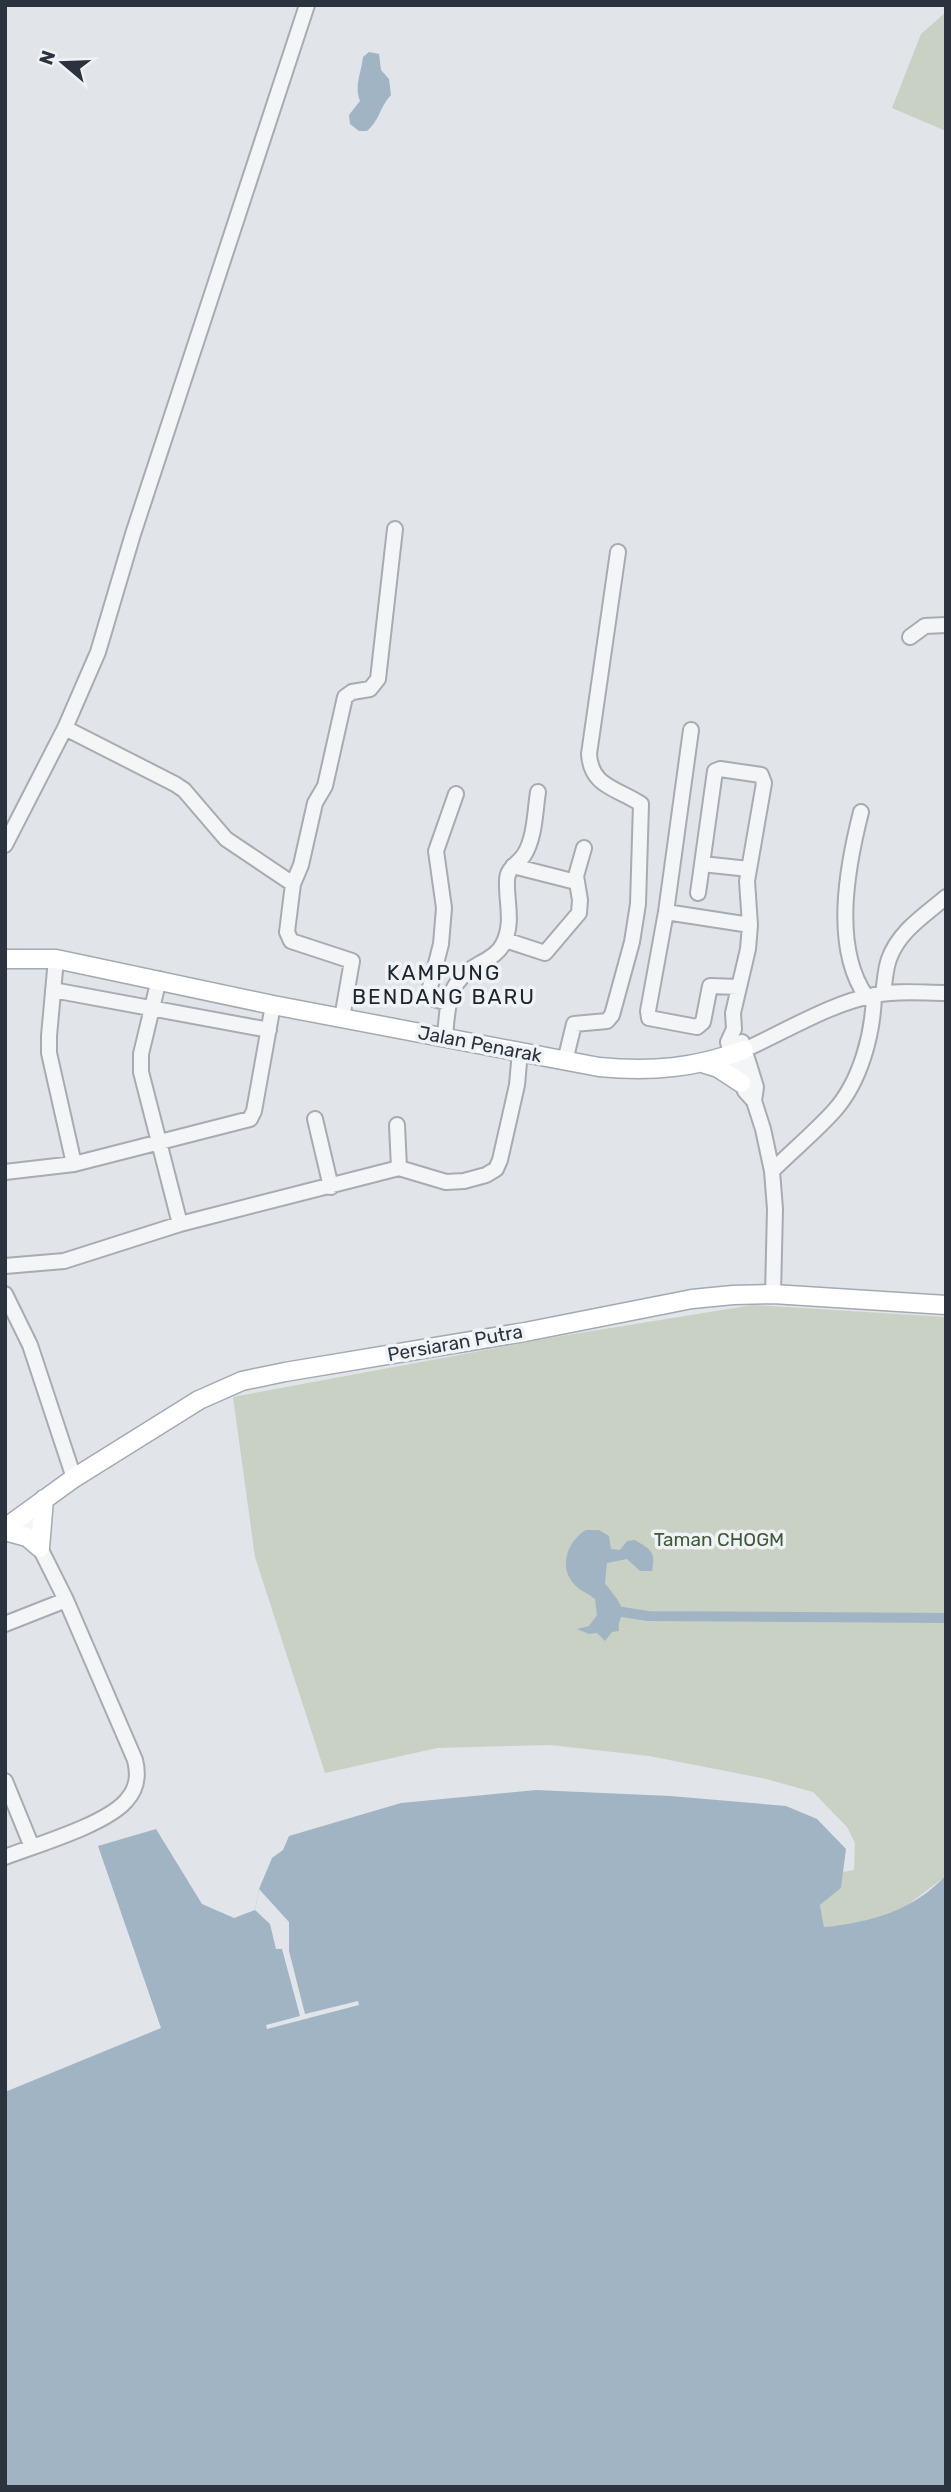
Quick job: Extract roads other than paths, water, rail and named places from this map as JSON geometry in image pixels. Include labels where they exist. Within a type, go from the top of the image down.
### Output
[{"type":"main road","name":"Jalan Penarak","points":[[5,959],[55,959],[273,1005],[565,1061],[621,1069],[705,1064],[737,1053]]},
{"type":"main road","points":[[705,1064],[747,1080]]},
{"type":"main road","name":"Persiaran Putra","points":[[5,1529],[74,1478],[199,1400],[242,1381],[525,1332],[692,1299],[773,1294],[946,1305]]},
{"type":"main road","points":[[40,1548],[44,1499]]},
{"type":"main road","points":[[5,1529],[27,1537],[40,1548]]},
{"type":"street","points":[[5,845],[65,728],[98,652],[133,534],[307,5]]},
{"type":"street","points":[[342,1018],[352,961],[291,941],[288,932],[293,884],[301,865],[315,803],[325,786],[345,697],[352,692],[370,689],[378,679],[395,529]]},
{"type":"street","points":[[565,1061],[574,1024],[607,1021],[612,1015],[632,942],[638,904],[641,804],[603,784],[590,767],[589,754],[618,552]]},
{"type":"street","points":[[910,637],[925,626],[946,625]]},
{"type":"street","points":[[65,728],[176,784],[226,839],[293,884]]},
{"type":"street","points":[[691,730],[649,1018],[697,1027],[703,1022],[710,986],[739,987]]},
{"type":"street","points":[[698,893],[715,771],[720,769],[761,775],[764,783],[747,881],[750,925],[748,949],[733,1013],[737,1053],[747,1080]]},
{"type":"street","points":[[445,1037],[448,1003],[453,988],[460,977],[496,954],[505,940],[510,924],[508,872],[526,853],[530,843],[538,792]]},
{"type":"street","points":[[448,1003],[434,999],[429,991],[441,944],[444,908],[436,851],[456,794]]},
{"type":"street","points":[[861,813],[850,870],[846,935],[849,962],[855,981],[874,995]]},
{"type":"street","points":[[505,940],[545,953],[579,913],[577,867],[584,848]]},
{"type":"street","points":[[702,864],[749,869]]},
{"type":"street","points":[[513,866],[576,882]]},
{"type":"street","points":[[772,1171],[835,1110],[847,1092],[868,1040],[874,1013],[874,995],[899,940],[910,927],[946,897]]},
{"type":"street","points":[[666,912],[750,925]]},
{"type":"street","points":[[55,959],[49,1053],[75,1164]]},
{"type":"street","points":[[159,979],[141,1054],[141,1072],[180,1224]]},
{"type":"street","points":[[53,990],[269,1030]]},
{"type":"street","name":"Jalan Penarak","points":[[737,1053],[817,1016],[874,995],[946,993]]},
{"type":"street","points":[[5,1172],[75,1164],[250,1119],[254,1111],[273,1005]]},
{"type":"street","points":[[768,1039],[747,1080],[745,1091],[754,1101],[772,1171],[775,1209],[773,1294]]},
{"type":"street","points":[[5,1266],[64,1261],[180,1224],[399,1168],[446,1182],[464,1181],[486,1175],[496,1169],[500,1160],[517,1085],[520,1051]]},
{"type":"street","points":[[315,1119],[331,1187]]},
{"type":"street","points":[[397,1125],[399,1168]]},
{"type":"street","points":[[5,1294],[30,1345],[74,1478]]},
{"type":"street","points":[[5,1857],[106,1816],[124,1804],[134,1789],[137,1769],[66,1600],[23,1514]]},
{"type":"street","points":[[5,1624],[66,1600]]},
{"type":"street","points":[[5,1781],[32,1847]]},
{"type":"water","points":[[369,52],[379,54],[381,70],[389,79],[391,95],[371,127],[367,131],[359,131],[350,124],[349,115],[360,101],[358,80],[363,57]]},
{"type":"water","points":[[586,1530],[599,1530],[609,1536],[611,1549],[620,1550],[627,1541],[635,1540],[653,1555],[652,1571],[640,1571],[627,1559],[607,1563],[605,1583],[619,1602],[622,1614],[619,1631],[612,1632],[605,1641],[597,1633],[589,1634],[577,1629],[589,1626],[597,1615],[595,1599],[576,1586],[567,1572],[569,1548]]},
{"type":"water","points":[[536,1790],[670,1796],[786,1806],[817,1819],[846,1849],[841,1888],[820,1905],[824,1927],[858,1922],[890,1913],[920,1897],[946,1875],[946,2487],[5,2487],[5,2092],[161,2028],[98,1846],[156,1829],[202,1904],[234,1918],[255,1910],[259,1889],[272,1858],[283,1850],[289,1836],[401,1803]]},
{"type":"waterway","points":[[622,1612],[648,1616],[946,1618]]},
{"type":"district","name":"KAMPUNG BENDANG BARU","points":[[444,984]]},
{"type":"park label","name":"Taman CHOGM","points":[[719,1539]]}]
